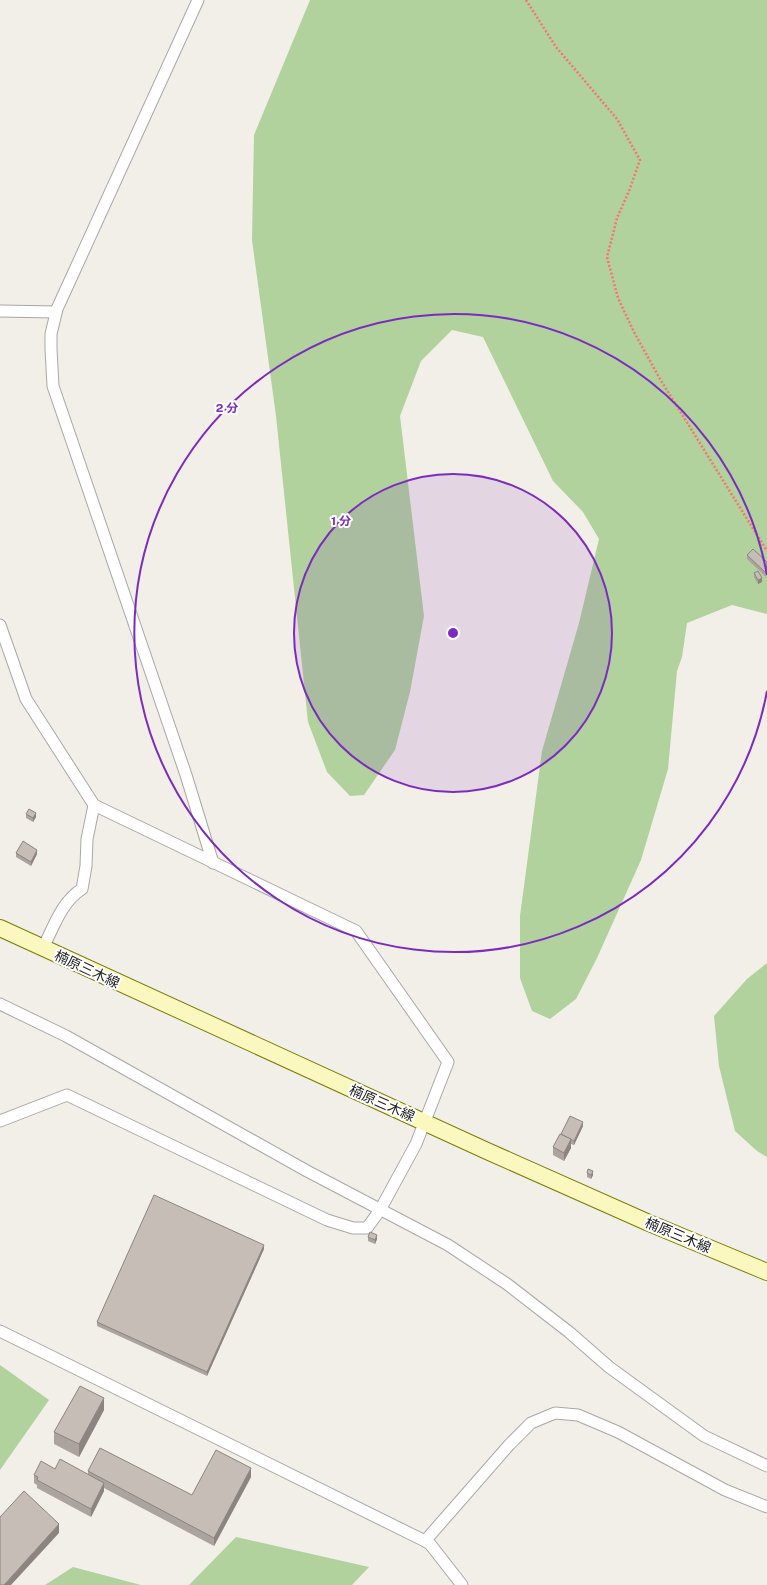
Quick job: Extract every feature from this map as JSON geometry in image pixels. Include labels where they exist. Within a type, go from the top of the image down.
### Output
[{"type":"main road","name":"楠原三木線","points":[[0,928],[642,1220],[767,1272]]},
{"type":"street","points":[[198,0],[56,312],[51,349],[53,386],[183,768],[213,863]]},
{"type":"street","points":[[0,311],[56,312]]},
{"type":"street","points":[[0,625],[26,699],[94,805],[356,931],[448,1062],[416,1144],[380,1210],[367,1228],[353,1228],[328,1220],[67,1095],[0,1121]]},
{"type":"street","points":[[43,948],[60,914],[74,894],[82,889],[86,866],[87,840],[94,805]]},
{"type":"street","points":[[0,1004],[66,1036],[380,1210],[448,1245],[507,1284],[569,1332],[610,1367],[704,1436],[767,1466]]},
{"type":"street","points":[[0,1331],[425,1541],[430,1544],[462,1585]]},
{"type":"street","points":[[425,1541],[509,1445],[531,1423],[555,1413],[578,1415],[618,1432],[725,1490],[767,1507]]},
{"type":"path","points":[[526,0],[556,47],[618,120],[640,160],[629,191],[617,218],[606,257],[618,298],[634,332],[660,379],[767,551]]},
{"type":"green space","points":[[310,0],[767,0],[767,614],[732,605],[687,623],[682,657],[677,671],[668,769],[641,860],[597,958],[576,999],[550,1019],[532,1011],[520,978],[520,916],[542,751],[579,623],[599,539],[583,512],[553,481],[483,337],[452,330],[421,361],[400,416],[424,616],[410,692],[395,750],[364,795],[350,796],[327,772],[308,722],[276,416],[252,240],[254,135]]},
{"type":"green space","points":[[767,963],[767,1157],[757,1151],[735,1131],[719,1066],[714,1016],[747,979]]},
{"type":"green space","points":[[0,1365],[49,1400],[0,1470]]},
{"type":"green space","points":[[236,1537],[369,1567],[352,1585],[189,1585]]},
{"type":"green space","points":[[73,1567],[141,1585],[45,1585]]},
{"type":"building","points":[[753,549],[767,562],[766,573],[747,555]]},
{"type":"building","points":[[758,571],[762,578],[758,580],[754,573]]},
{"type":"building","points":[[29,809],[36,813],[33,818],[26,814]]},
{"type":"building","points":[[23,841],[37,850],[31,862],[16,853]]},
{"type":"building","points":[[570,1116],[583,1122],[574,1141],[561,1134]]},
{"type":"building","points":[[560,1134],[571,1139],[564,1153],[553,1147]]},
{"type":"building","points":[[588,1169],[593,1171],[591,1175],[587,1173]]},
{"type":"building","points":[[154,1195],[264,1245],[207,1372],[97,1322]]},
{"type":"building","points":[[370,1232],[377,1235],[375,1240],[368,1237]]},
{"type":"building","points":[[80,1386],[104,1398],[79,1444],[54,1432]]},
{"type":"building","points":[[100,1448],[192,1495],[216,1450],[251,1468],[214,1538],[88,1471]]},
{"type":"building","points":[[60,1459],[104,1483],[91,1509],[37,1480],[38,1477],[34,1475],[41,1461],[55,1469]]},
{"type":"building","points":[[24,1491],[59,1524],[4,1585],[0,1585],[0,1517]]}]
